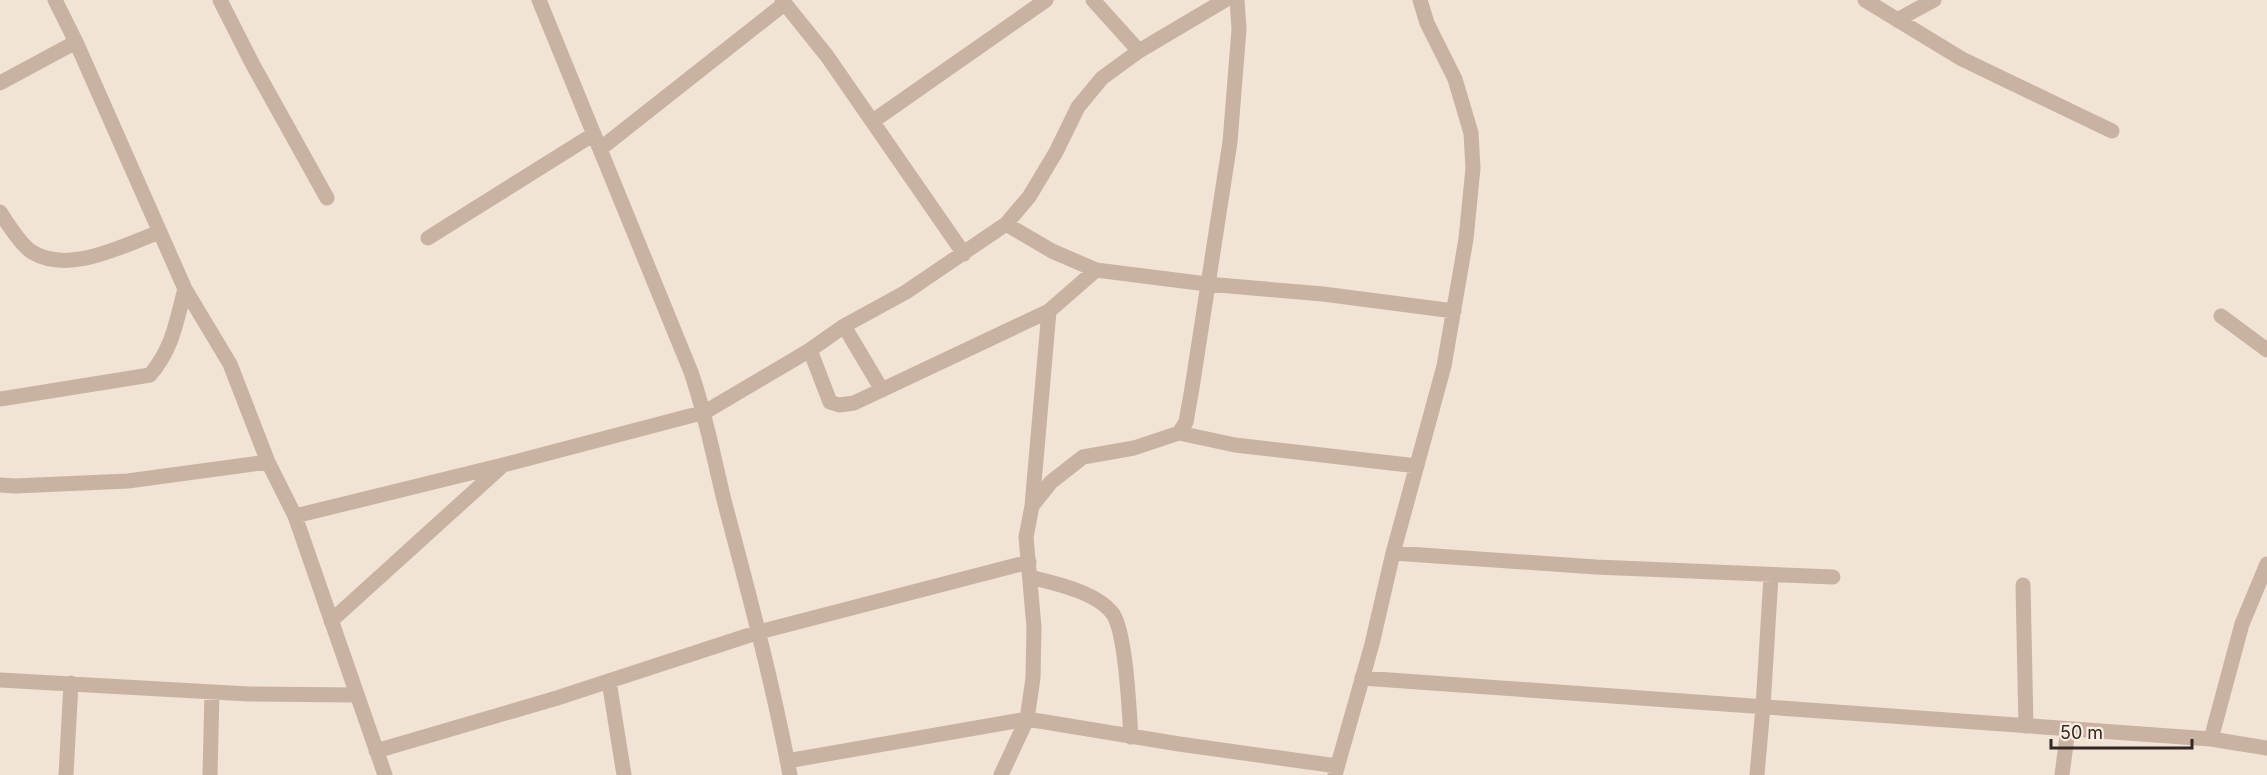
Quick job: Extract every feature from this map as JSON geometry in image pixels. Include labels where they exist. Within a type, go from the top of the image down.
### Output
[{"type":"street","points":[[55,0],[76,42],[185,289],[230,364],[268,462],[296,516],[355,695],[385,775]]},
{"type":"street","points":[[220,0],[253,65],[327,198]]},
{"type":"street","points":[[539,0],[692,372],[705,412],[712,455],[759,632],[789,768],[1027,719],[1336,770],[1444,366],[1468,227],[1473,168],[1471,133],[1455,79],[1427,23],[1420,0]]},
{"type":"street","points":[[873,121],[1046,0]]},
{"type":"street","points":[[1093,0],[1139,51]]},
{"type":"street","points":[[296,516],[705,412],[810,350],[844,326],[906,292],[1006,224],[1029,197],[1056,152],[1078,107],[1102,78],[1139,51],[1225,0]]},
{"type":"street","points":[[1179,433],[1186,422],[1188,411],[1230,142],[1239,29],[1238,0]]},
{"type":"street","points":[[1865,0],[1962,59],[2112,131]]},
{"type":"street","points":[[1897,20],[1934,0]]},
{"type":"street","points":[[428,238],[597,141],[783,2],[827,56],[964,254]]},
{"type":"street","points":[[0,83],[76,42]]},
{"type":"street","points":[[0,212],[31,251],[57,261],[89,257],[160,232]]},
{"type":"street","points":[[1006,224],[1052,251],[1096,270],[1207,285],[1323,294],[1454,311]]},
{"type":"street","points":[[810,350],[830,402],[839,405],[854,403],[1049,311],[1096,270]]},
{"type":"street","points":[[0,399],[150,375],[163,360],[170,343],[185,289]]},
{"type":"street","points":[[1001,775],[1027,719],[1033,678],[1034,647],[1026,537],[1032,506],[1049,311]]},
{"type":"street","points":[[2222,316],[2267,350]]},
{"type":"street","points":[[844,326],[882,390]]},
{"type":"street","points":[[1032,506],[1051,482],[1083,457],[1134,448],[1179,433],[1235,445],[1417,466]]},
{"type":"street","points":[[0,485],[128,481],[268,462]]},
{"type":"street","points":[[331,621],[503,465]]},
{"type":"street","points":[[1393,553],[1771,576],[1833,577]]},
{"type":"street","points":[[2211,739],[2242,624],[2267,564]]},
{"type":"street","points":[[376,751],[609,681],[759,632],[1029,570],[1095,599],[1112,613],[1120,630],[1131,736]]},
{"type":"street","points":[[1757,775],[1771,576]]},
{"type":"street","points":[[2024,585],[2026,726]]},
{"type":"street","points":[[1362,678],[2211,739],[2267,748]]},
{"type":"street","points":[[0,680],[249,694],[355,695]]},
{"type":"street","points":[[609,681],[624,775]]},
{"type":"street","points":[[66,775],[71,683]]},
{"type":"street","points":[[210,775],[212,692]]},
{"type":"street","points":[[2062,775],[2068,729]]}]
